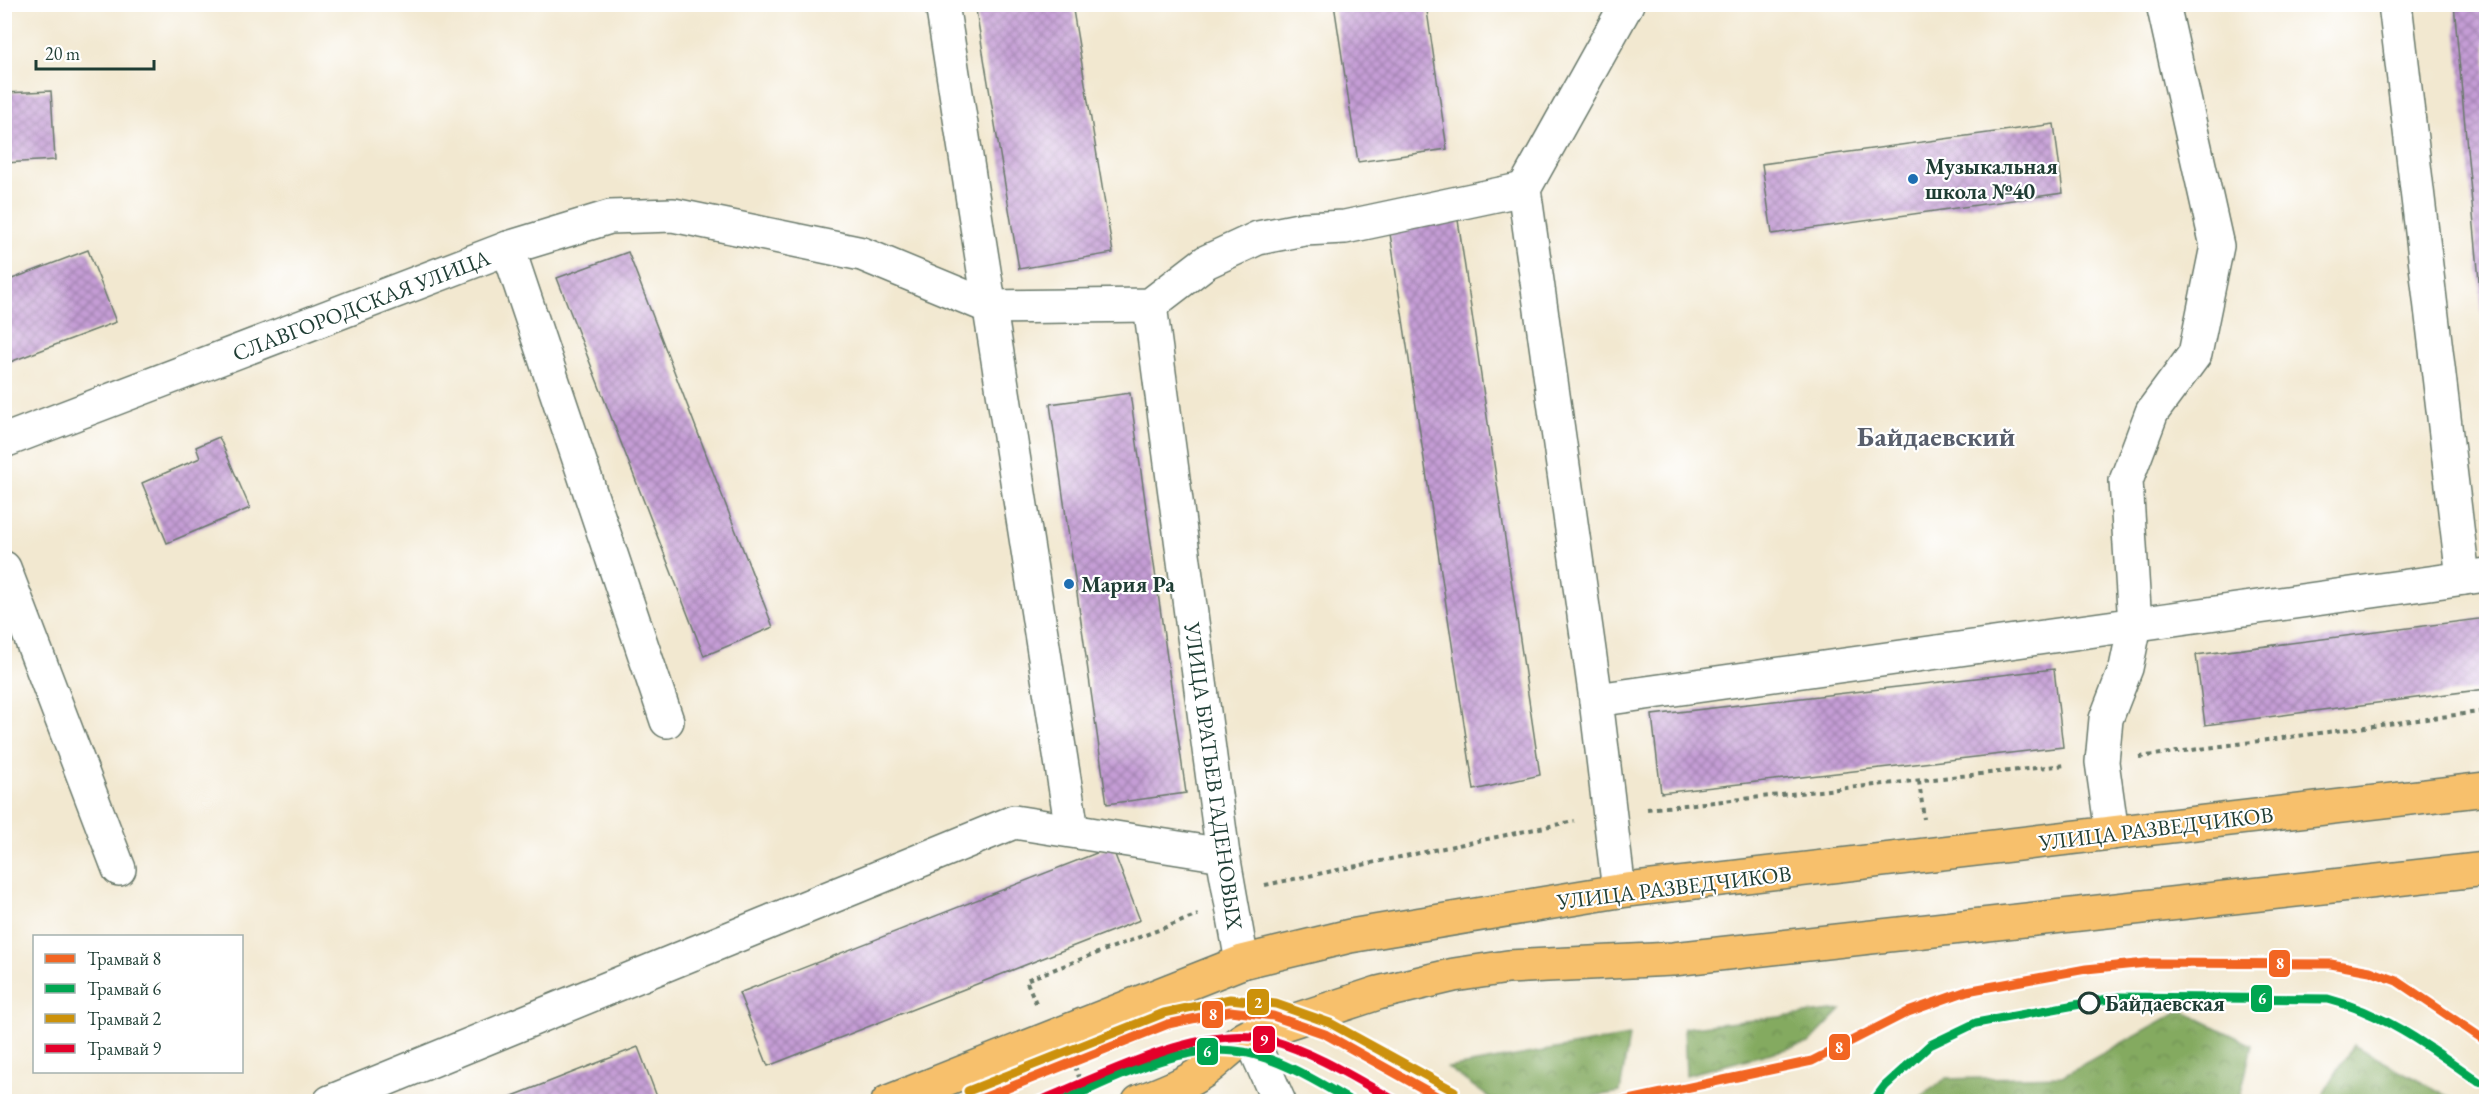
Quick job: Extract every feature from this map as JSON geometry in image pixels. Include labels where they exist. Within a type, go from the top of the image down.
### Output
[{"type":"main road","name":"УЛИЦА РАЗВЕДЧИКОВ","points":[[888,1101],[1242,962],[1350,936],[1619,891],[2487,789]]},
{"type":"main road","points":[[1139,1101],[1174,1088],[1204,1071],[1240,1040],[1252,1034],[1378,993],[1454,975],[1508,967],[1673,959],[2487,869]]},
{"type":"street","points":[[942,4],[1072,830]]},
{"type":"street","points":[[1619,891],[1596,700],[1524,189],[1627,4]]},
{"type":"street","points":[[2112,833],[2102,762],[2106,719],[2126,668],[2135,625],[2126,481],[2152,412],[2196,354],[2217,246],[2163,4]]},
{"type":"street","points":[[1596,700],[2475,577],[2395,4]]},
{"type":"street","points":[[990,307],[1149,304],[1206,262],[1258,238],[1304,229],[1345,227],[1524,189]]},
{"type":"street","name":"СЛАВГОРОДСКАЯ УЛИЦА","points":[[4,441],[508,248],[610,217],[673,215],[862,254],[990,307]]},
{"type":"street","points":[[508,248],[667,721]]},
{"type":"street","name":"УЛИЦА БРАТЬЕВ ГАДЕНОВЫХ","points":[[1149,304],[1223,855],[1242,962]]},
{"type":"street","points":[[4,568],[119,870]]},
{"type":"street","points":[[330,1101],[1014,822],[1223,855]]},
{"type":"street","points":[[1252,1034],[1253,1043],[1279,1101]]},
{"type":"path","points":[[1089,1101],[1063,1033],[1041,1016],[1026,980],[1231,903],[1268,883],[1610,813],[2102,762],[2487,711]]},
{"type":"green space","points":[[1841,1010],[1809,1043],[1686,1075],[1684,1028]]},
{"type":"green space","points":[[2181,1010],[2252,1045],[2239,1101],[1915,1101],[1945,1079],[2062,1076]]},
{"type":"green space","points":[[1629,1036],[1620,1092],[1565,1101],[1494,1101],[1448,1068]]},
{"type":"green space","points":[[2353,1045],[2456,1101],[2319,1101]]},
{"type":"building","points":[[975,4],[1072,4],[1113,253],[1019,269]]},
{"type":"building","points":[[1334,4],[1426,4],[1447,149],[1358,162]]},
{"type":"building","points":[[2454,4],[2486,4],[2485,347]]},
{"type":"building","points":[[51,91],[55,160],[4,163],[4,93]]},
{"type":"building","name":"Музыкальная школа №40","points":[[2054,124],[2063,193],[1772,234],[1762,164]]},
{"type":"building","points":[[1458,220],[1540,775],[1474,790],[1389,227]]},
{"type":"building","points":[[88,250],[116,322],[10,362],[4,347],[4,282]]},
{"type":"building","points":[[628,252],[773,627],[704,656],[557,278]]},
{"type":"building","points":[[1130,393],[1186,793],[1107,804],[1050,404]]},
{"type":"building","points":[[219,437],[250,508],[167,543],[142,483],[200,458],[196,447]]},
{"type":"building","points":[[2486,618],[2486,689],[2205,725],[2196,655]]},
{"type":"building","points":[[2054,669],[2063,747],[1661,793],[1652,715]]},
{"type":"building","points":[[1112,847],[1140,920],[768,1066],[739,993]]},
{"type":"building","points":[[638,1047],[659,1102],[500,1102],[500,1101]]},
{"type":"tram line","name":"8","points":[[1620,1102],[1812,1061],[1908,1012],[1967,991],[2086,969],[2146,963],[2331,964],[2370,971],[2397,981],[2486,1041]]},
{"type":"tram line","name":"6","points":[[1873,1102],[1885,1086],[1930,1045],[1976,1023],[2119,997],[2328,999],[2349,1005],[2389,1023],[2479,1082]]},
{"type":"tram line","name":"2","points":[[968,1091],[1164,1013],[1230,999],[1276,1004],[1330,1023],[1454,1091]]},
{"type":"tram line","name":"8","points":[[973,1102],[1168,1024],[1230,1011],[1273,1016],[1325,1034],[1447,1102]]},
{"type":"tram line","name":"9","points":[[1038,1102],[1152,1055],[1184,1045],[1244,1036],[1287,1045],[1335,1067],[1397,1102]]},
{"type":"tram line","name":"6","points":[[1060,1102],[1123,1074],[1167,1058],[1212,1051],[1250,1053],[1280,1063],[1352,1102]]},
{"type":"tram line","points":[[1659,1092],[1700,1102]]},
{"type":"place","name":"Музыкальная школа №40","points":[[1913,179]]},
{"type":"place","name":"Мария Ра","points":[[1069,584]]},
{"type":"place","name":"Байдаевская","points":[[2089,1003]]},
{"type":"district","name":"Байдаевский","points":[[1936,436]]}]
